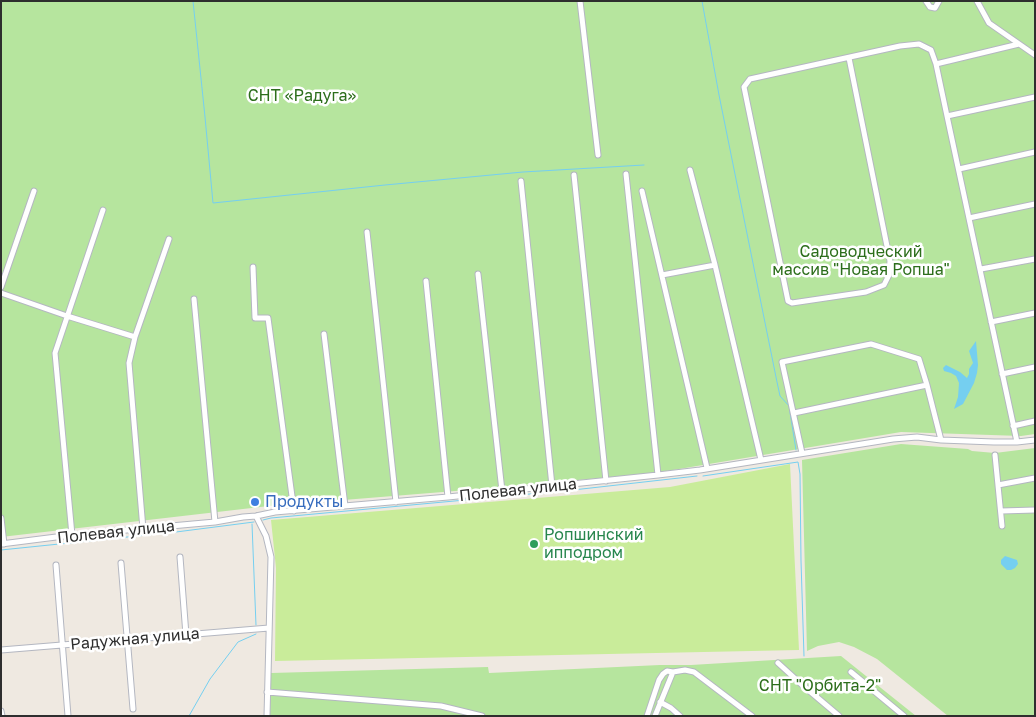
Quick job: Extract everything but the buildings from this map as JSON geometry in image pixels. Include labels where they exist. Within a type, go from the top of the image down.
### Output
[{"type":"street","points":[[580,1],[598,154]]},
{"type":"street","points":[[926,1],[930,7],[935,8],[939,1]]},
{"type":"street","points":[[977,1],[989,23],[1035,55]]},
{"type":"street","points":[[849,58],[890,261],[889,274],[884,284],[866,292],[792,303],[788,301],[744,87],[750,79],[900,46],[919,44],[930,50],[936,64],[1018,442]]},
{"type":"street","points":[[936,64],[1019,44]]},
{"type":"street","points":[[948,116],[1035,97]]},
{"type":"street","points":[[959,169],[1035,152]]},
{"type":"street","points":[[690,170],[761,460]]},
{"type":"street","points":[[626,174],[658,475]]},
{"type":"street","points":[[574,175],[606,481]]},
{"type":"street","points":[[520,181],[552,486]]},
{"type":"street","points":[[1,287],[34,191]]},
{"type":"street","points":[[642,192],[707,468]]},
{"type":"street","points":[[969,218],[1035,204]]},
{"type":"street","points":[[72,535],[55,353],[103,210]]},
{"type":"street","points":[[366,232],[396,502]]},
{"type":"street","points":[[143,529],[129,363],[135,337],[169,239]]},
{"type":"street","points":[[981,269],[1035,259]]},
{"type":"street","points":[[662,275],[714,265]]},
{"type":"street","points":[[253,267],[255,318],[268,318],[294,510]]},
{"type":"street","points":[[478,274],[502,491]]},
{"type":"street","points":[[426,281],[448,497]]},
{"type":"street","points":[[1,293],[135,337]]},
{"type":"street","points":[[194,299],[215,522]]},
{"type":"street","points":[[991,322],[1035,313]]},
{"type":"street","points":[[324,334],[345,506]]},
{"type":"street","points":[[802,453],[782,362],[871,344],[919,359],[941,440]]},
{"type":"street","points":[[1002,374],[1035,367]]},
{"type":"street","points":[[794,413],[927,385]]},
{"type":"street","points":[[1013,426],[1035,422]]},
{"type":"street","name":"Полевая улица","points":[[3,544],[72,535],[215,522],[275,512],[448,497],[658,475],[893,439],[918,437],[994,442],[1035,440]]},
{"type":"street","points":[[996,455],[1002,526]]},
{"type":"street","points":[[998,485],[1035,478]]},
{"type":"street","points":[[1000,511],[1035,510]]},
{"type":"street","points":[[256,516],[266,536],[271,557],[267,716]]},
{"type":"street","points":[[1,518],[3,544]]},
{"type":"street","points":[[180,557],[186,635]]},
{"type":"street","points":[[121,563],[133,709]]},
{"type":"street","points":[[56,565],[68,716]]},
{"type":"street","name":"Радужная улица","points":[[1,650],[269,628]]},
{"type":"street","points":[[778,663],[839,716]]},
{"type":"street","points":[[647,716],[659,680],[664,674],[686,670],[694,672],[752,716]]},
{"type":"street","points":[[655,716],[673,672]]},
{"type":"street","points":[[851,672],[904,716]]},
{"type":"street","points":[[267,692],[441,706],[482,716]]},
{"type":"street","points":[[660,702],[680,716]]},
{"type":"street","points":[[1,711],[2,716]]},
{"type":"green space","name":"Садоводческий массив \"Новая Ропша\"","points":[[1,1],[1035,1],[1035,434],[1021,436],[901,432],[655,473],[269,506],[1,537]]},
{"type":"green space","points":[[901,444],[995,453],[1035,448],[1035,716],[948,716],[877,659],[854,647],[839,642],[818,646],[807,651],[802,460]]},
{"type":"green space","name":"Ропшинский ипподром","points":[[790,464],[799,650],[275,661],[276,568],[271,520],[670,487]]},
{"type":"green space","name":"СНТ \"Орбита-2\"","points":[[841,656],[916,716],[270,716],[271,673],[488,667],[489,673],[691,665]]},
{"type":"water","points":[[976,341],[978,365],[974,383],[963,404],[954,409],[958,397],[959,383],[956,376],[944,371],[943,368],[946,365],[967,378],[973,363],[969,351]]},
{"type":"water","points":[[1005,556],[1017,560],[1018,564],[1015,568],[1007,570],[1001,564],[1001,560]]},
{"type":"waterway","points":[[193,1],[213,203],[523,172],[644,165]]},
{"type":"waterway","points":[[702,1],[777,382],[780,396],[789,406],[796,450]]},
{"type":"waterway","points":[[703,476],[798,462],[800,474],[804,656]]},
{"type":"waterway","points":[[263,520],[697,476]]},
{"type":"waterway","points":[[1,550],[254,522]]},
{"type":"waterway","points":[[252,524],[256,625]]},
{"type":"waterway","points":[[189,716],[210,679],[238,642],[256,634]]},
{"type":"place","name":"Продукты","points":[[255,502]]},
{"type":"place","name":"Ропшинский ипподром","points":[[534,544]]},
{"type":"park label","name":"СНТ «Радуга»","points":[[302,96]]}]
